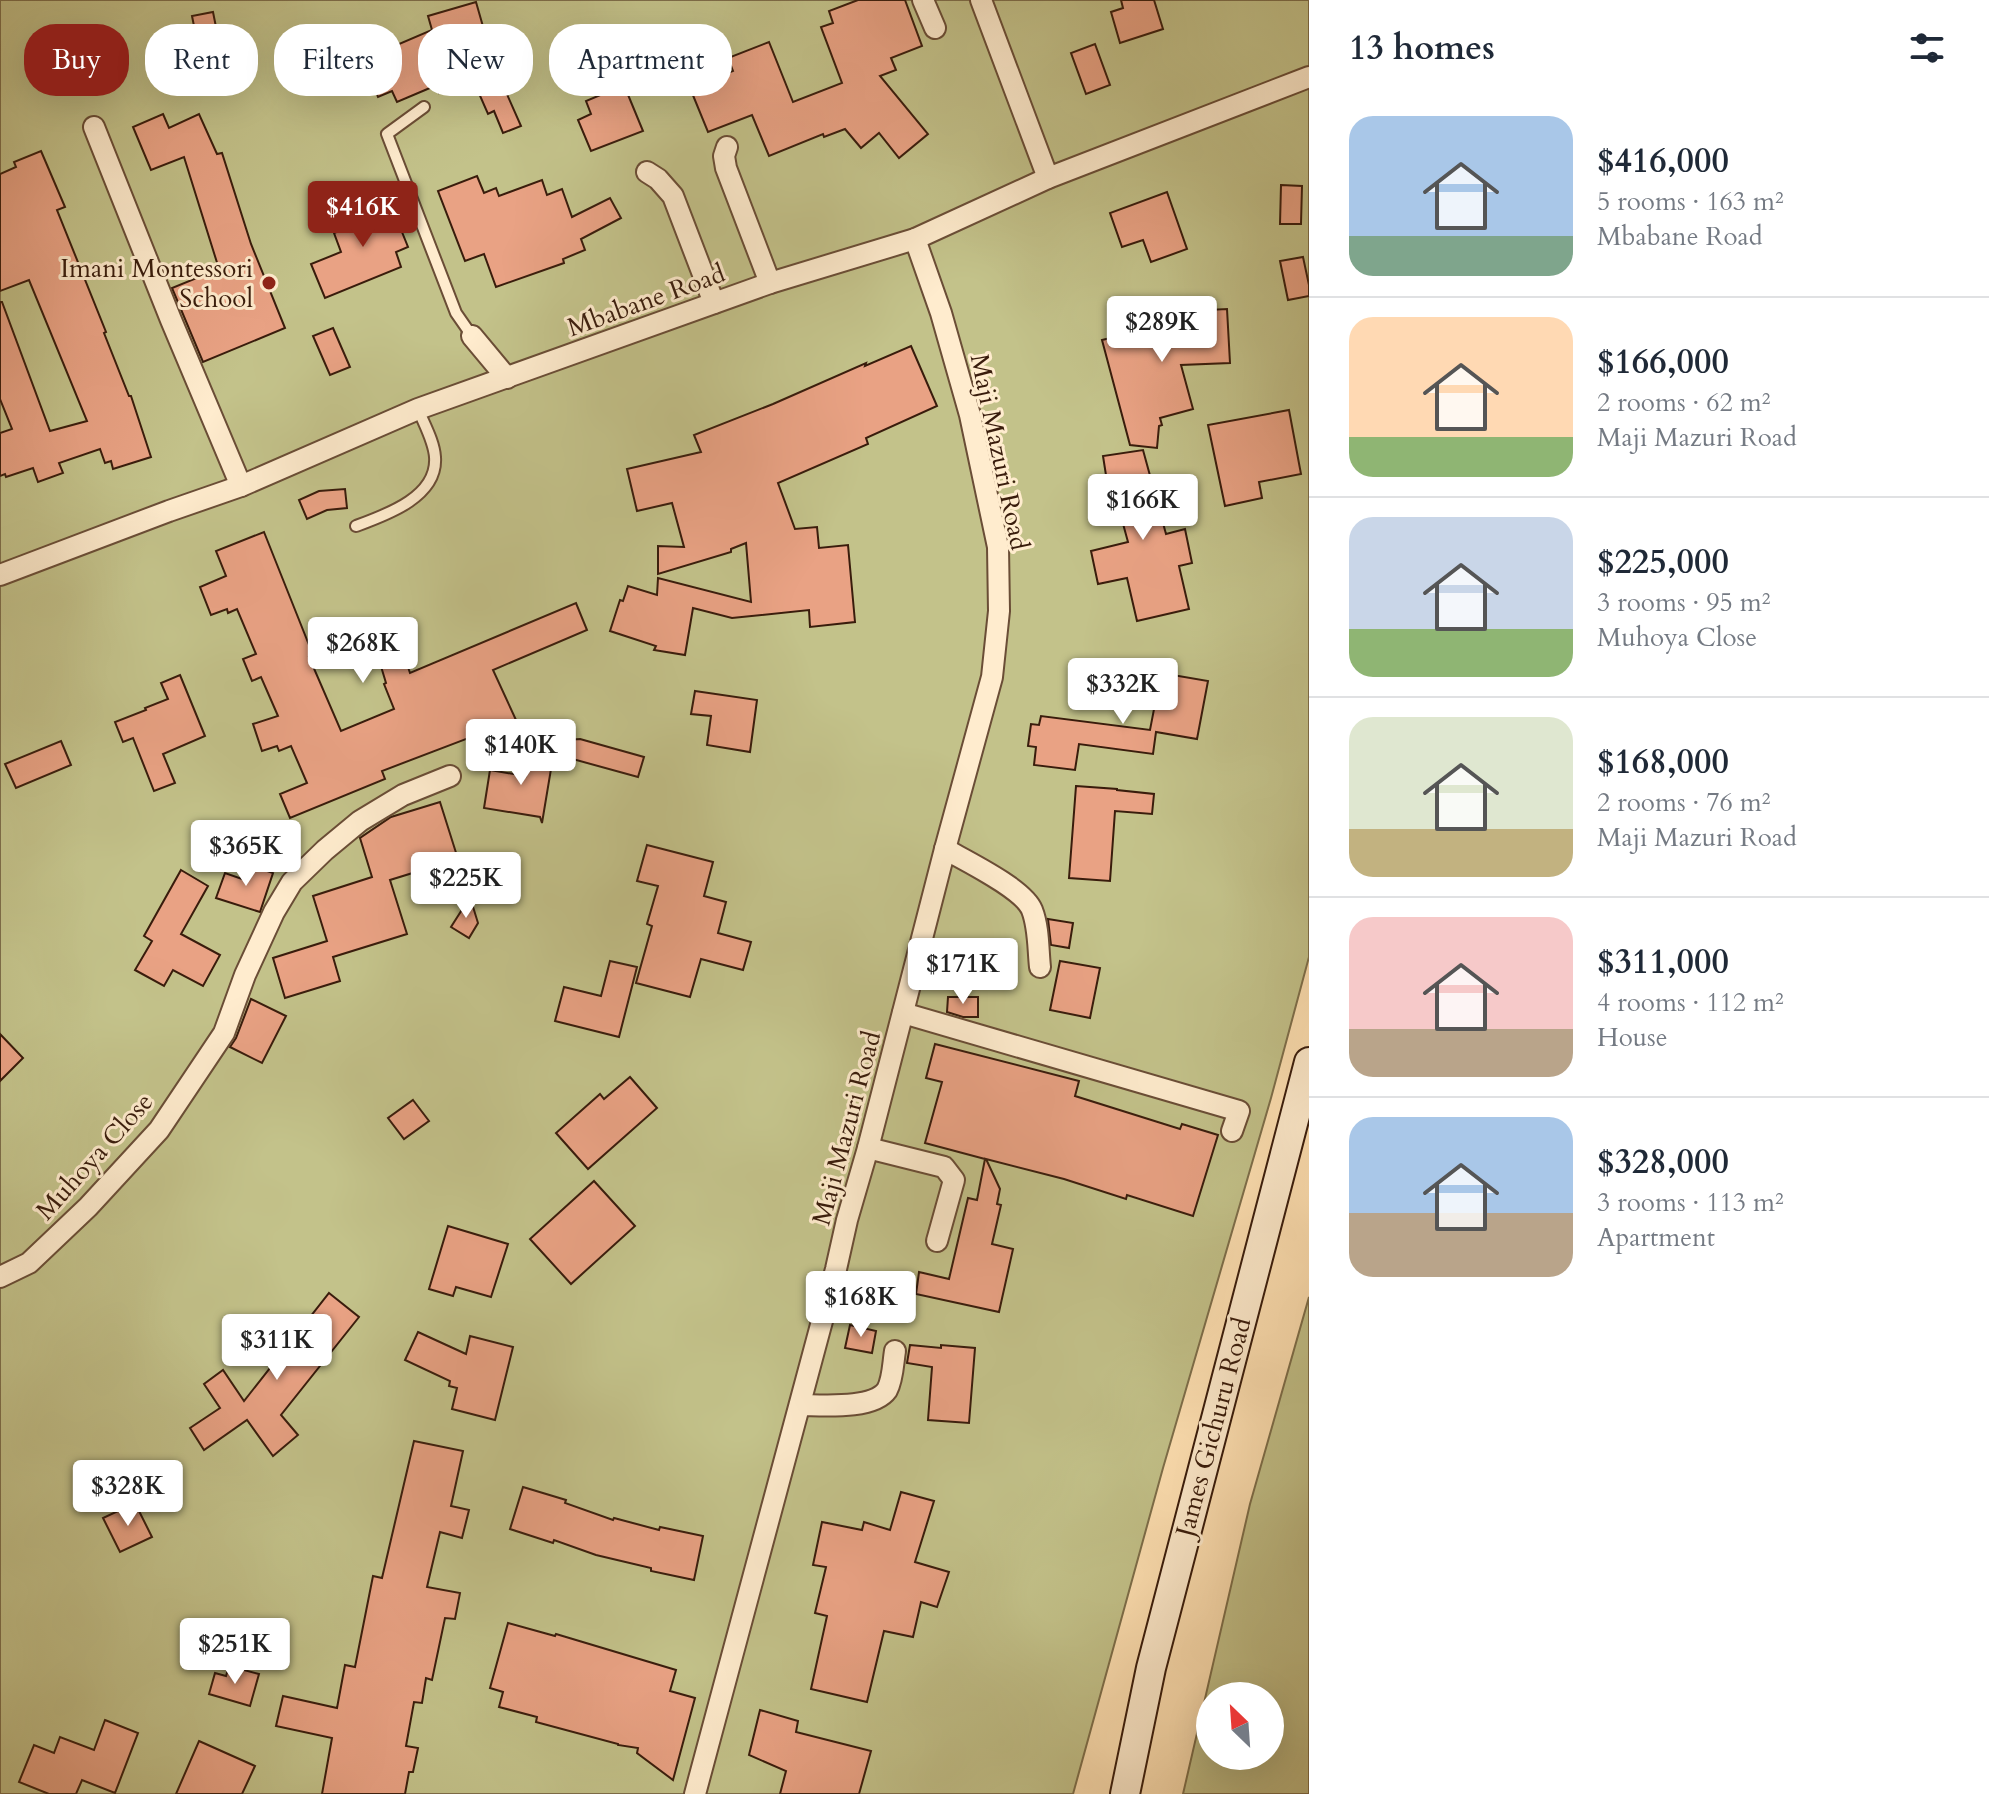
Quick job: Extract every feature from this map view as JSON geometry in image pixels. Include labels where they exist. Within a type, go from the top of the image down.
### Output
[{"type":"main road","name":"James Gichuru Road","points":[[1125,1794],[1154,1653],[1309,1062]]},
{"type":"street","points":[[923,0],[935,28]]},
{"type":"street","points":[[981,0],[1048,178]]},
{"type":"street","name":"Mbabane Road","points":[[0,575],[241,486],[418,409],[770,283],[915,239],[1048,178],[1309,77]]},
{"type":"street","points":[[94,127],[241,486]]},
{"type":"street","points":[[727,147],[724,156],[726,168],[770,283]]},
{"type":"street","points":[[647,172],[673,196],[714,303]]},
{"type":"street","name":"Maji Mazuri Road","points":[[695,1794],[992,677],[999,611],[998,547],[966,401],[941,313],[915,239]]},
{"type":"street","points":[[472,336],[507,378]]},
{"type":"street","name":"Muhoya Close","points":[[0,1277],[29,1263],[88,1207],[159,1130],[224,1033],[245,975],[274,912],[292,882],[360,821],[403,795],[450,776]]},
{"type":"street","points":[[945,849],[992,875],[1031,906],[1040,967]]},
{"type":"street","points":[[903,1013],[1239,1111],[1232,1131]]},
{"type":"street","points":[[868,1148],[944,1167],[950,1173],[954,1180],[937,1241]]},
{"type":"street","points":[[800,1405],[848,1406],[881,1395],[891,1378],[895,1351]]},
{"type":"lane","points":[[424,107],[387,134],[456,313],[472,336]]},
{"type":"lane","points":[[356,526],[393,513],[420,492],[432,476],[435,454],[418,409]]},
{"type":"shaded area","points":[[0,0],[1309,0],[1309,957],[1073,1794],[0,1794]]},
{"type":"shaded area","points":[[1309,1297],[1309,1794],[1183,1794],[1196,1738],[1196,1770],[1284,1770],[1284,1682],[1209,1682],[1250,1504]]},
{"type":"building","points":[[858,0],[905,0],[922,46],[891,58],[896,70],[880,76],[928,134],[899,158],[879,133],[861,148],[845,129],[824,137],[823,134],[769,156],[752,115],[708,132],[693,96],[732,96],[732,56],[769,42],[793,102],[842,83],[821,27],[833,23],[829,11]]},
{"type":"building","points":[[1121,0],[1154,0],[1163,29],[1120,43],[1111,12],[1123,8]]},
{"type":"building","points":[[476,2],[482,24],[430,24],[428,16]]},
{"type":"building","points":[[213,12],[215,24],[194,24],[192,16]]},
{"type":"building","points":[[418,36],[418,93],[397,102],[394,96],[402,96],[402,43]]},
{"type":"building","points":[[1095,44],[1110,85],[1086,94],[1071,53]]},
{"type":"building","points":[[480,96],[508,96],[521,126],[503,133],[494,111],[488,114]]},
{"type":"building","points":[[598,96],[629,96],[643,131],[591,151],[578,120],[591,114],[586,101]]},
{"type":"building","points":[[163,114],[169,128],[199,114],[217,154],[222,153],[251,244],[285,328],[203,362],[172,288],[219,269],[184,157],[151,170],[133,127]]},
{"type":"building","points":[[41,151],[65,207],[57,210],[131,396],[151,457],[113,469],[111,461],[105,463],[100,449],[59,463],[63,473],[38,482],[33,468],[0,476],[0,433],[12,429],[0,399],[0,302],[50,431],[87,421],[29,280],[0,291],[0,174],[16,167],[14,162]]},
{"type":"building","points":[[477,176],[484,193],[496,188],[499,196],[542,180],[547,195],[562,189],[572,217],[610,198],[621,218],[581,239],[585,250],[563,259],[564,263],[496,287],[484,254],[465,261],[438,191]]},
{"type":"building","points":[[1281,185],[1302,186],[1301,224],[1280,224]]},
{"type":"building","points":[[1167,192],[1187,249],[1151,262],[1143,240],[1122,247],[1110,213]]},
{"type":"building","points":[[387,195],[408,247],[396,252],[401,267],[325,298],[311,264],[341,252],[334,233],[357,224],[351,210]]},
{"type":"building","points":[[1303,257],[1309,296],[1288,300],[1280,261]]},
{"type":"building","points":[[1168,305],[1169,312],[1227,309],[1230,363],[1181,365],[1193,409],[1160,418],[1162,425],[1159,426],[1157,448],[1130,445],[1102,340],[1119,336],[1115,322]]},
{"type":"building","points":[[333,328],[350,367],[330,375],[313,336]]},
{"type":"building","points":[[911,346],[937,406],[866,438],[868,444],[778,483],[795,529],[817,527],[819,548],[848,545],[855,622],[810,627],[809,610],[732,618],[693,608],[685,655],[654,650],[656,646],[610,631],[628,586],[657,595],[658,578],[751,602],[746,543],[731,549],[731,552],[658,574],[658,546],[684,547],[672,503],[637,511],[627,469],[701,452],[694,435]]},
{"type":"building","points":[[1289,410],[1301,474],[1259,482],[1262,498],[1225,506],[1208,425]]},
{"type":"building","points":[[1143,450],[1166,534],[1185,529],[1192,563],[1179,566],[1189,609],[1137,621],[1127,578],[1098,584],[1091,551],[1128,542],[1113,487],[1108,488],[1103,456]]},
{"type":"building","points":[[345,489],[347,508],[327,510],[307,519],[299,500],[319,491]]},
{"type":"building","points":[[264,532],[313,655],[309,657],[341,731],[394,709],[380,663],[404,655],[410,673],[576,603],[587,630],[493,670],[516,720],[382,771],[385,779],[290,818],[280,794],[307,783],[291,746],[279,751],[277,746],[262,751],[253,724],[278,716],[261,677],[252,681],[243,659],[256,654],[237,609],[211,615],[200,587],[226,576],[216,551]]},
{"type":"building","points":[[1161,673],[1208,681],[1197,739],[1156,732],[1153,754],[1079,744],[1075,770],[1034,765],[1036,747],[1028,746],[1031,724],[1039,725],[1041,716],[1150,730]]},
{"type":"building","points":[[180,675],[205,736],[163,754],[175,783],[154,791],[133,738],[123,742],[115,722],[168,699],[161,683]]},
{"type":"building","points":[[695,691],[757,700],[750,752],[707,745],[711,716],[691,714]]},
{"type":"building","points":[[580,739],[644,757],[638,777],[569,758],[567,740]]},
{"type":"building","points":[[61,741],[71,765],[16,788],[5,764]]},
{"type":"building","points":[[516,750],[553,757],[542,823],[540,817],[484,808],[490,770],[525,776]]},
{"type":"building","points":[[1076,786],[1154,794],[1152,814],[1115,811],[1110,881],[1069,878]]},
{"type":"building","points":[[440,802],[458,859],[390,880],[407,934],[333,957],[340,981],[285,998],[273,958],[327,941],[313,896],[372,877],[360,838],[391,817]]},
{"type":"building","points":[[647,845],[713,862],[704,896],[726,902],[718,933],[751,942],[743,970],[701,959],[690,997],[636,983],[652,926],[647,924],[658,886],[637,881]]},
{"type":"building","points":[[247,864],[273,873],[260,912],[216,898],[225,873],[242,879]]},
{"type":"building","points":[[181,870],[208,886],[181,934],[220,955],[203,986],[173,970],[164,986],[135,970],[152,941],[144,936]]},
{"type":"building","points":[[470,897],[478,923],[469,938],[451,927]]},
{"type":"building","points":[[1048,919],[1073,923],[1069,948],[1051,945]]},
{"type":"building","points":[[610,961],[637,967],[619,1037],[555,1021],[564,987],[601,996]]},
{"type":"building","points":[[1060,961],[1100,968],[1090,1018],[1050,1010]]},
{"type":"building","points":[[948,997],[978,997],[978,1017],[947,1012]]},
{"type":"building","points":[[251,999],[286,1016],[262,1063],[230,1047]]},
{"type":"building","points":[[0,1034],[23,1058],[0,1081]]},
{"type":"building","points":[[935,1044],[1079,1081],[1075,1096],[1180,1129],[1182,1124],[1218,1135],[1193,1216],[1127,1195],[1126,1199],[986,1159],[1000,1189],[997,1204],[1001,1205],[992,1244],[1013,1249],[999,1312],[916,1294],[919,1272],[949,1279],[968,1198],[977,1200],[985,1159],[925,1143],[942,1082],[926,1078]]},
{"type":"building","points":[[630,1077],[657,1108],[588,1169],[556,1133],[600,1094],[604,1099]]},
{"type":"building","points":[[413,1100],[429,1121],[404,1139],[388,1118]]},
{"type":"building","points":[[594,1181],[635,1226],[571,1284],[530,1239]]},
{"type":"building","points":[[448,1226],[508,1244],[491,1297],[456,1287],[453,1296],[429,1289]]},
{"type":"building","points":[[329,1293],[359,1317],[281,1415],[298,1435],[273,1456],[247,1420],[204,1450],[190,1428],[220,1408],[204,1384],[223,1370],[244,1401]]},
{"type":"building","points":[[850,1325],[876,1331],[872,1353],[845,1348]]},
{"type":"building","points":[[418,1332],[466,1354],[470,1336],[513,1347],[495,1420],[452,1409],[457,1388],[449,1386],[450,1381],[405,1360]]},
{"type":"building","points":[[910,1345],[975,1348],[969,1423],[928,1420],[932,1367],[907,1363]]},
{"type":"building","points":[[414,1441],[463,1451],[451,1506],[469,1510],[462,1538],[440,1532],[427,1587],[460,1593],[455,1619],[445,1618],[432,1680],[426,1678],[422,1703],[414,1702],[406,1746],[418,1748],[405,1794],[322,1794],[332,1738],[276,1726],[283,1696],[337,1708],[345,1665],[355,1667],[373,1576],[382,1578]]},
{"type":"building","points":[[523,1487],[566,1500],[565,1503],[613,1520],[703,1536],[694,1580],[651,1571],[651,1568],[510,1529]]},
{"type":"building","points":[[901,1492],[934,1501],[915,1562],[949,1572],[937,1607],[921,1602],[913,1637],[884,1631],[867,1702],[811,1689],[827,1616],[815,1613],[826,1567],[813,1565],[822,1522],[862,1530],[864,1522],[890,1530]]},
{"type":"building","points":[[135,1503],[152,1537],[120,1552],[103,1518]]},
{"type":"building","points":[[508,1623],[676,1670],[670,1691],[695,1698],[673,1780],[637,1753],[638,1748],[536,1722],[537,1717],[499,1707],[503,1692],[490,1688]]},
{"type":"building","points":[[229,1666],[259,1674],[250,1706],[209,1694],[215,1673],[226,1676]]},
{"type":"building","points":[[760,1710],[798,1721],[796,1732],[871,1751],[859,1794],[780,1794],[786,1771],[749,1755]]},
{"type":"building","points":[[105,1720],[138,1733],[115,1793],[82,1780],[76,1794],[49,1794],[19,1782],[34,1745],[54,1753],[60,1737],[94,1750]]},
{"type":"building","points":[[199,1741],[255,1766],[242,1794],[176,1794]]},
{"type":"place","name":"Imani Montessori School","points":[[269,283]]}]
